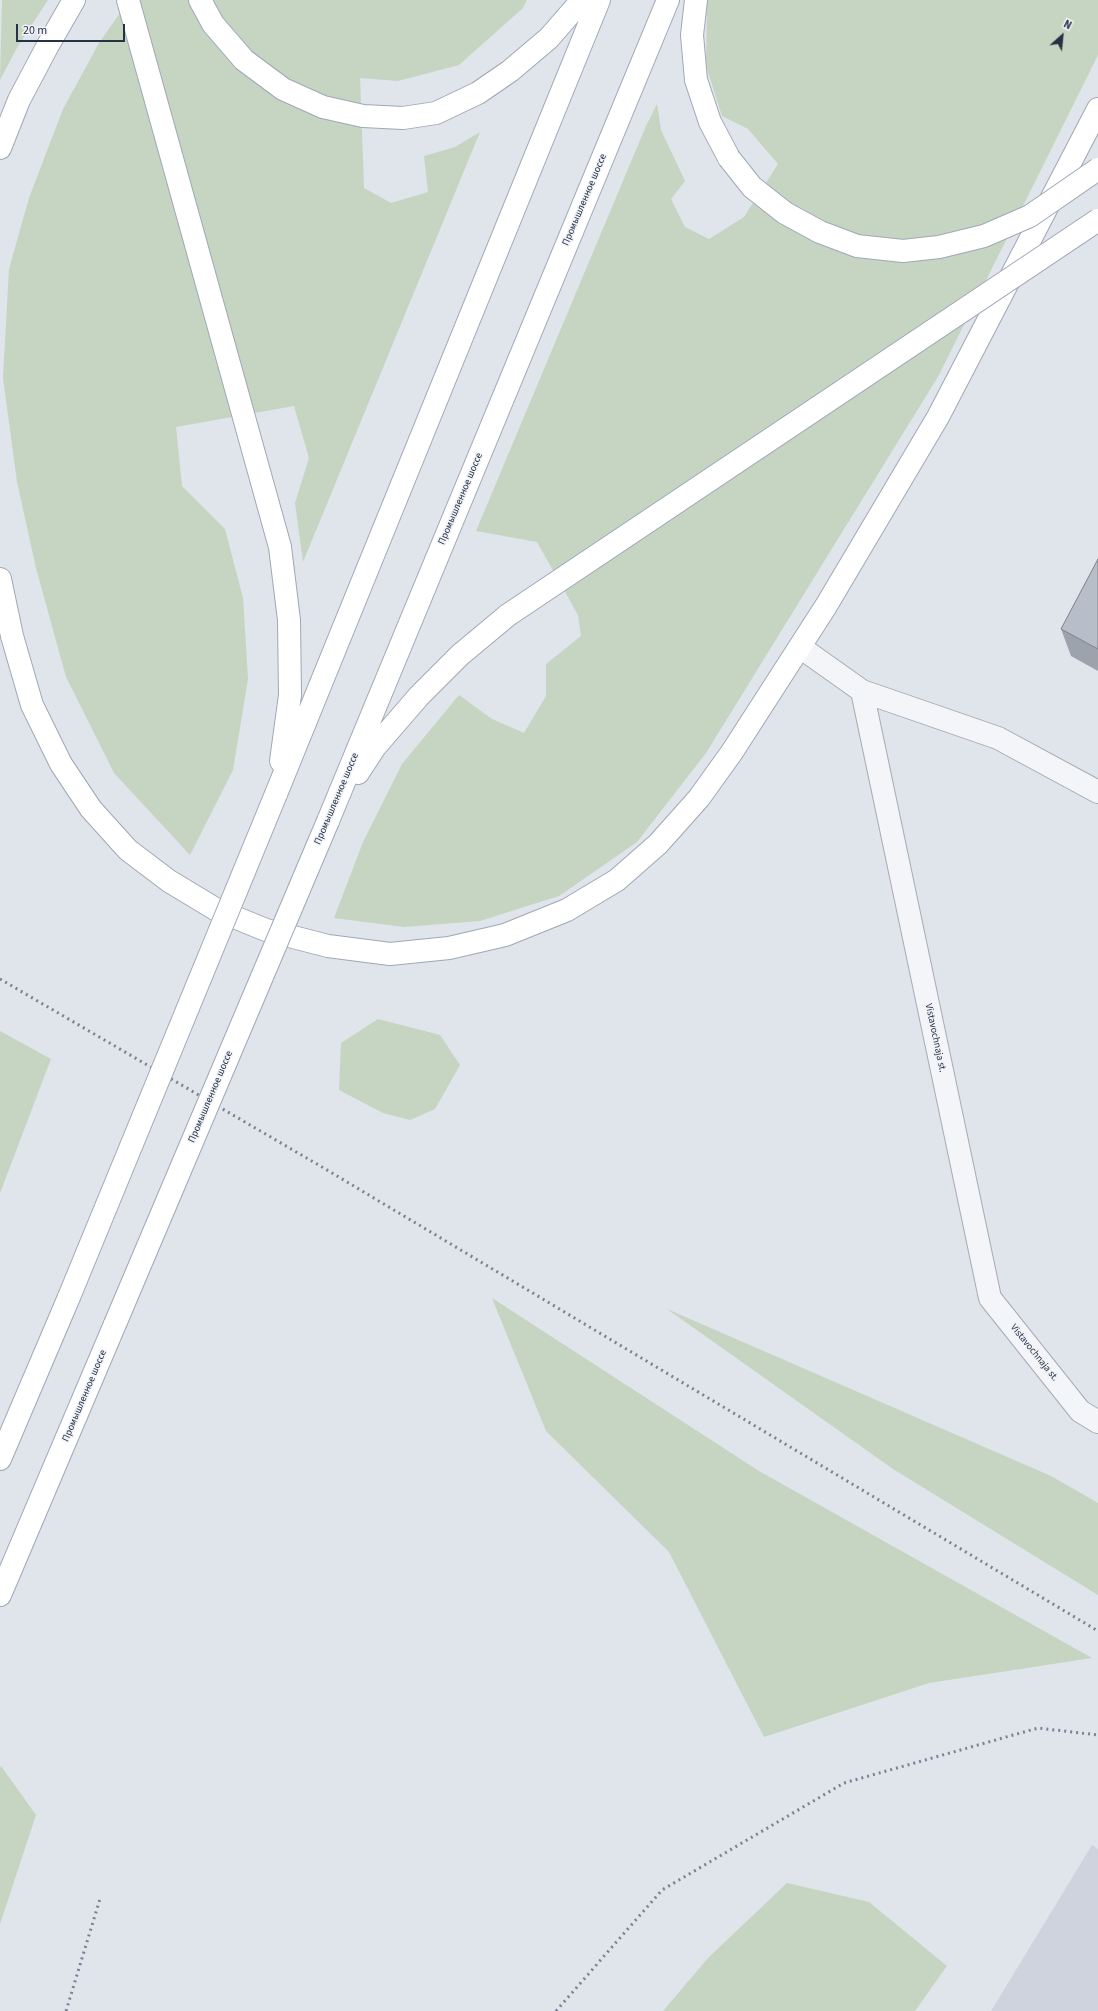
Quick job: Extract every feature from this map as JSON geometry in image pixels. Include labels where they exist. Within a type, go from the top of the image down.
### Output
[{"type":"main road","points":[[0,148],[19,100],[74,0]]},
{"type":"main road","points":[[128,0],[280,547],[289,620],[290,696],[276,794]]},
{"type":"main road","points":[[200,0],[213,24],[244,60],[283,89],[323,107],[363,116],[403,118],[436,113],[478,93],[510,71],[549,38],[582,0]]},
{"type":"main road","points":[[0,1458],[276,794],[599,0]]},
{"type":"main road","name":"Промышленное шоссе","points":[[0,1595],[328,821],[668,0]]},
{"type":"main road","points":[[696,0],[692,35],[696,80],[710,122],[729,158],[752,187],[785,213],[820,232],[857,246],[903,251],[938,247],[984,236],[1030,216],[1098,169]]},
{"type":"main road","points":[[0,579],[12,636],[32,705],[61,764],[91,809],[128,850],[169,882],[217,910],[259,927],[328,946],[390,954],[449,948],[505,935],[567,910],[617,880],[658,844],[698,798],[732,752],[830,600],[938,417],[1098,109]]},
{"type":"main road","points":[[328,821],[375,747],[419,696],[460,655],[508,615],[1098,220]]},
{"type":"street","points":[[800,647],[862,690],[998,738],[1098,792]]},
{"type":"street","name":"Vistavochnaja st.","points":[[862,690],[990,1298],[1080,1411],[1098,1422]]},
{"type":"shaded area","points":[[1092,1845],[1098,1849],[1098,2011],[991,2011]]},
{"type":"green space","points":[[2,0],[48,0],[18,46],[0,80]]},
{"type":"green space","points":[[129,0],[527,0],[523,8],[459,65],[398,81],[360,78],[364,188],[391,203],[428,192],[424,156],[455,147],[480,132],[303,562],[295,503],[309,458],[294,406],[176,427],[182,486],[225,529],[243,598],[248,679],[233,770],[190,855],[114,773],[66,677],[36,568],[17,482],[3,378],[9,269],[29,198],[63,109],[99,43]]},
{"type":"green space","points":[[707,0],[1098,0],[1098,55],[939,375],[706,753],[637,842],[559,896],[480,921],[404,927],[334,918],[363,842],[402,764],[459,695],[492,719],[524,733],[546,696],[546,664],[581,636],[578,615],[537,542],[476,531],[646,126],[657,104],[661,130],[685,181],[671,199],[685,227],[709,239],[744,217],[778,164],[748,129],[722,116],[706,66]]},
{"type":"green space","points":[[378,1019],[440,1035],[460,1065],[435,1109],[410,1120],[383,1113],[339,1090],[341,1043]]},
{"type":"green space","points":[[0,1031],[51,1059],[0,1193]]},
{"type":"green space","points":[[492,1298],[759,1471],[1092,1658],[929,1683],[764,1737],[669,1552],[546,1431]]},
{"type":"green space","points":[[667,1309],[1051,1476],[1098,1503],[1098,1595],[893,1469]]},
{"type":"green space","points":[[1,1766],[36,1815],[0,1924],[0,1768]]},
{"type":"green space","points":[[787,1883],[869,1902],[947,1966],[915,2011],[663,2011],[708,1958]]},
{"type":"building","points":[[1098,559],[1098,649],[1061,629]]},
{"type":"railway","points":[[0,979],[322,1167],[1098,1631]]},
{"type":"railway","points":[[556,2011],[662,1890],[844,1783],[1038,1728],[1098,1735]]},
{"type":"railway","points":[[66,2011],[100,1899]]}]
